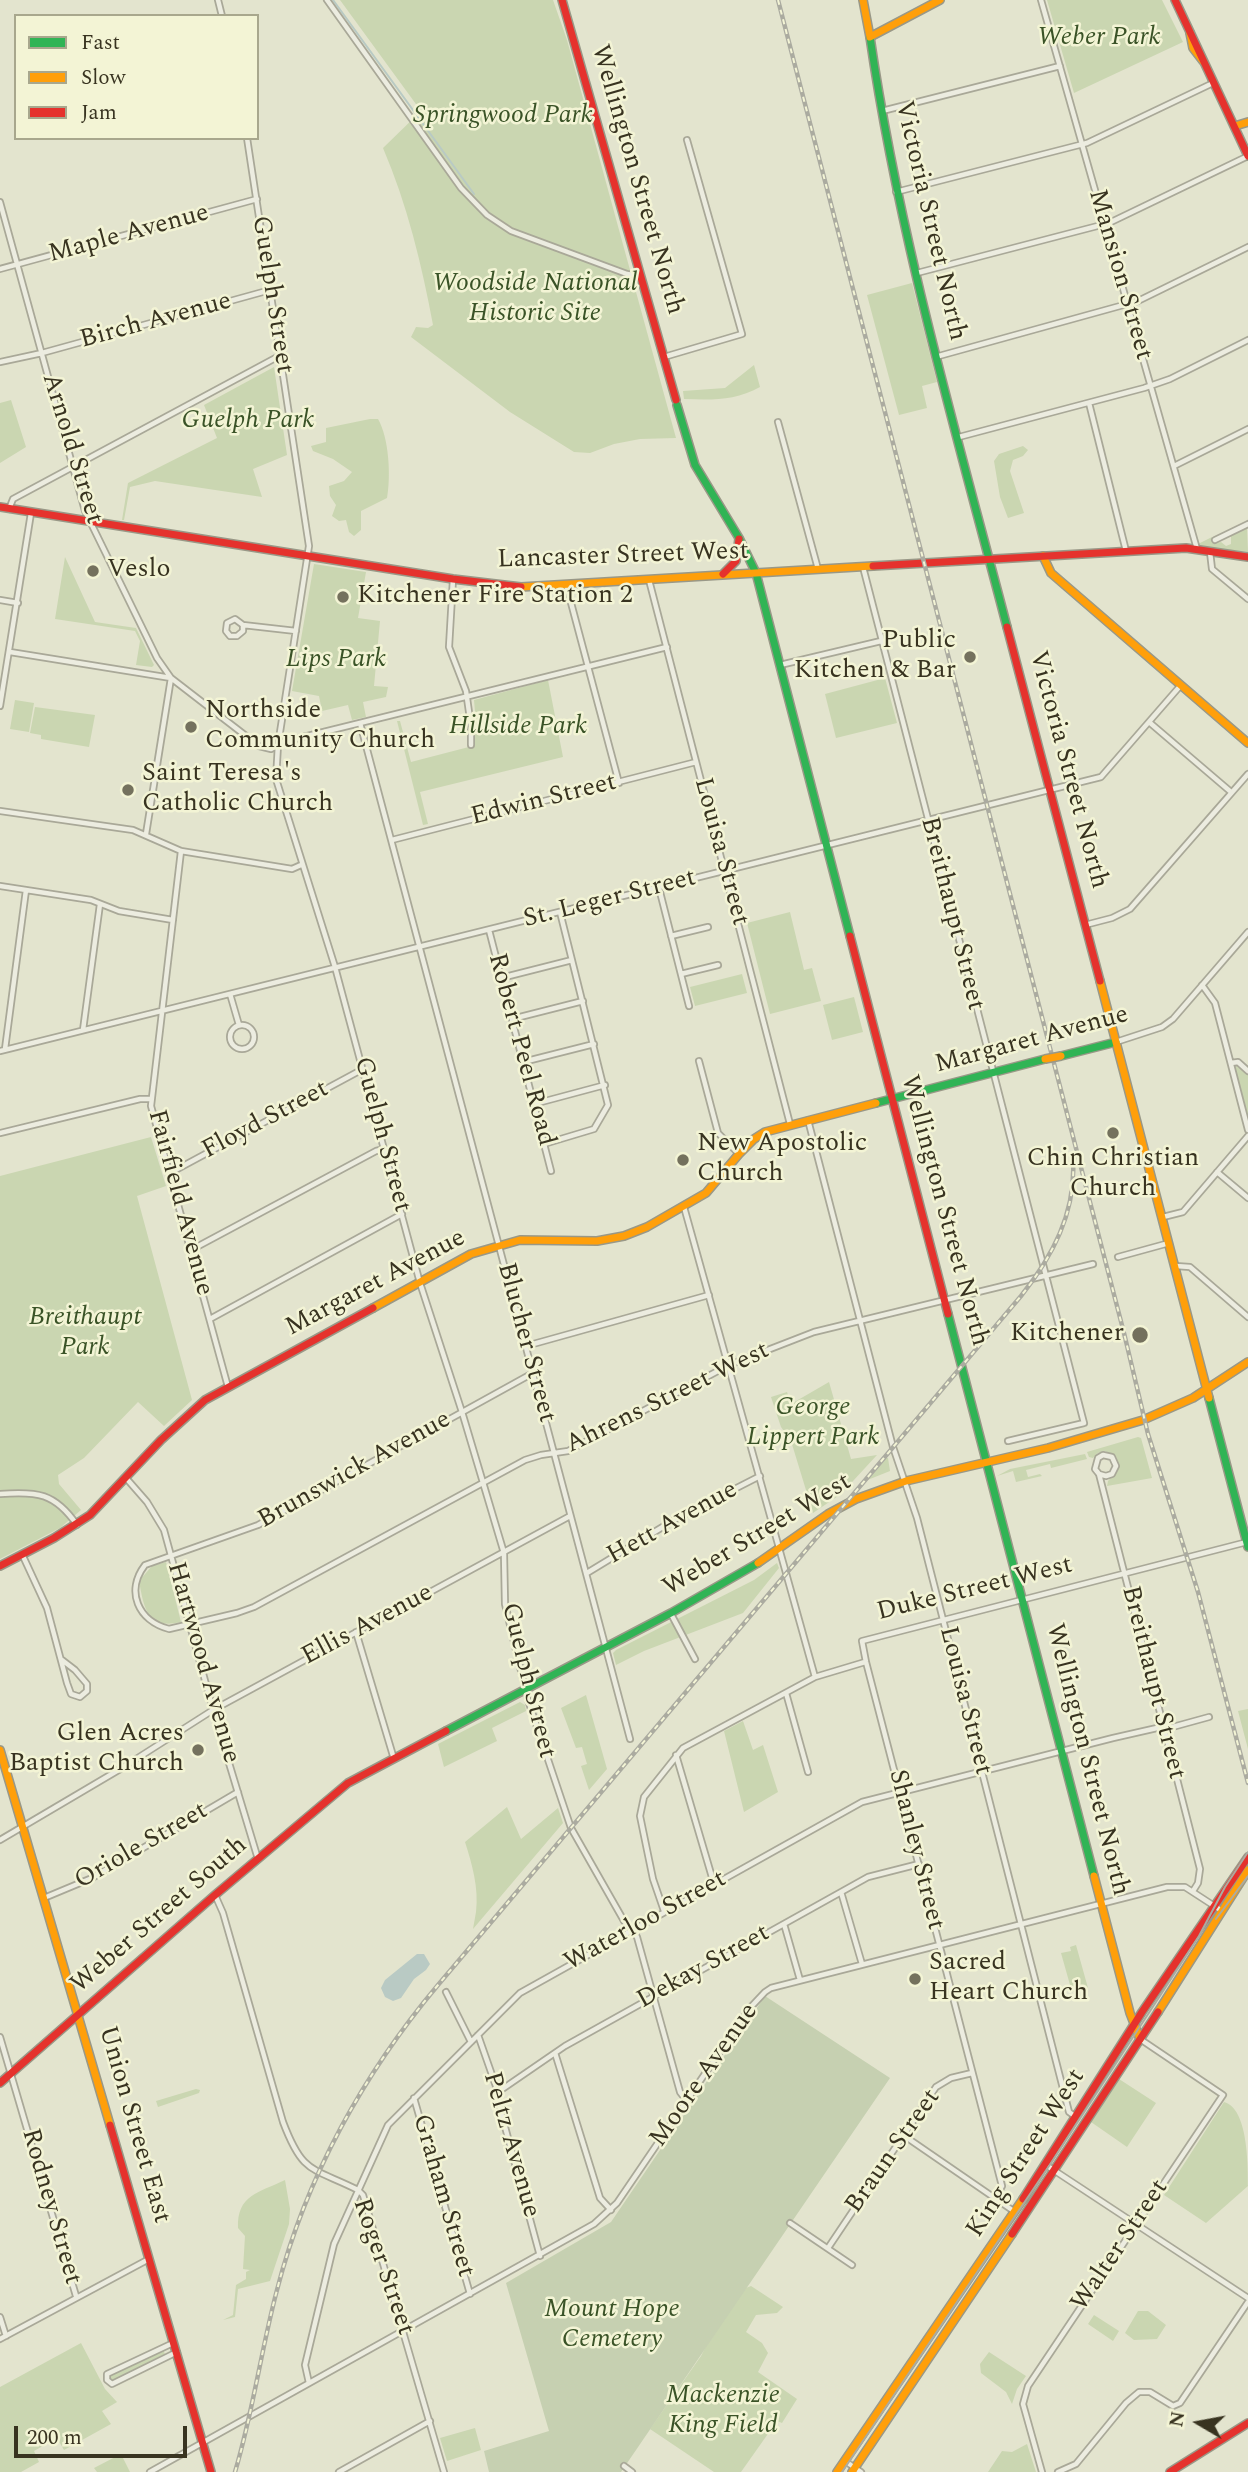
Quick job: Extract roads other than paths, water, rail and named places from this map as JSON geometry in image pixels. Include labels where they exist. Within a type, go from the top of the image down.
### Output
[{"type":"main road","name":"Wellington Street North","points":[[563,0],[695,465],[757,573],[1133,2026],[1140,2039]]},
{"type":"main road","name":"Victoria Street North","points":[[863,0],[881,112],[917,273],[989,559],[1248,1544]]},
{"type":"main road","points":[[870,37],[940,0]]},
{"type":"main road","points":[[1175,0],[1194,50],[1203,61],[1248,156]]},
{"type":"main road","points":[[1235,127],[1248,122]]},
{"type":"main road","name":"Lancaster Street West","points":[[0,507],[516,587],[1126,551],[1197,549],[1248,557]]},
{"type":"main road","points":[[722,574],[736,561],[739,538]]},
{"type":"main road","points":[[1043,556],[1051,573],[1248,743]]},
{"type":"main road","name":"Margaret Avenue","points":[[0,1566],[78,1525],[196,1407],[471,1254],[540,1239],[597,1241],[624,1236],[647,1227],[706,1193],[739,1154],[765,1132],[1116,1042]]},
{"type":"main road","name":"Weber Street West","points":[[348,1783],[671,1613],[779,1550],[856,1499],[906,1481],[1048,1448],[1143,1420],[1208,1390],[1248,1362]]},
{"type":"main road","name":"Union Street East","points":[[0,1750],[211,2472]]},
{"type":"main road","name":"Weber Street South","points":[[0,2083],[348,1783]]},
{"type":"main road","name":"King Street West","points":[[856,2471],[1140,2039],[1248,1857]]},
{"type":"main road","name":"King Street West","points":[[837,2472],[1015,2212],[1133,2026],[1248,1870]]},
{"type":"main road","points":[[1170,2472],[1248,2423]]},
{"type":"street","points":[[327,0],[461,188],[487,215],[525,237],[627,274],[641,276]]},
{"type":"street","name":"Mansion Street","points":[[1041,0],[1197,549]]},
{"type":"street","points":[[881,112],[1060,66]]},
{"type":"street","points":[[897,192],[1082,145],[1214,83]]},
{"type":"street","name":"Guelph Street","points":[[247,140],[309,546],[278,745],[276,779],[335,967],[420,1283],[504,1553],[504,1597],[524,1689],[568,1823],[624,1921],[636,1937],[680,2092],[687,2101]]},
{"type":"street","points":[[664,356],[742,334],[687,140]]},
{"type":"street","points":[[917,273],[1104,225],[1248,156]]},
{"type":"street","name":"Maple Avenue","points":[[0,269],[257,199]]},
{"type":"street","name":"Arnold Street","points":[[0,202],[85,511],[157,658],[171,678],[259,746],[267,749],[278,745]]},
{"type":"street","points":[[939,356],[1138,302],[1248,247]]},
{"type":"street","name":"Birch Avenue","points":[[0,362],[42,353],[270,290]]},
{"type":"street","points":[[959,437],[1150,386],[1170,379],[1248,340]]},
{"type":"street","points":[[9,509],[13,499],[281,355]]},
{"type":"street","points":[[1089,403],[1126,551]]},
{"type":"street","points":[[778,422],[818,570]]},
{"type":"street","points":[[1174,466],[1248,429]]},
{"type":"street","points":[[0,706],[32,513]]},
{"type":"street","points":[[1215,540],[1248,524]]},
{"type":"street","points":[[1210,552],[1212,569],[1248,599]]},
{"type":"street","name":"Breithaupt Street","points":[[863,567],[1084,1423],[1008,1441]]},
{"type":"street","points":[[453,579],[449,647],[467,697],[471,745]]},
{"type":"street","name":"Louisa Street","points":[[649,579],[790,1124]]},
{"type":"street","points":[[566,584],[619,783]]},
{"type":"street","points":[[0,600],[18,603]]},
{"type":"street","points":[[232,619],[238,619],[243,625],[243,631],[237,636],[230,636],[226,631],[227,623],[232,619]]},
{"type":"street","points":[[243,625],[296,631]]},
{"type":"street","points":[[780,666],[881,641]]},
{"type":"street","points":[[278,745],[667,647]]},
{"type":"street","points":[[10,652],[171,678],[146,834]]},
{"type":"street","name":"St. Leger Street","points":[[3,1050],[1101,778],[1181,685]]},
{"type":"street","points":[[1149,722],[1231,792]]},
{"type":"street","name":"Blucher Street","points":[[360,723],[630,1739]]},
{"type":"street","name":"Edwin Street","points":[[392,840],[696,762]]},
{"type":"street","points":[[1086,925],[1112,918],[1130,909],[1248,774]]},
{"type":"street","points":[[0,811],[146,834],[181,851],[273,867],[292,869],[301,865]]},
{"type":"street","name":"Fairfield Avenue","points":[[181,851],[150,1099],[228,1387]]},
{"type":"street","points":[[0,886],[173,920]]},
{"type":"street","points":[[659,888],[689,1006]]},
{"type":"street","points":[[3,1050],[26,890]]},
{"type":"street","points":[[83,1030],[100,904]]},
{"type":"street","points":[[544,1144],[594,1129],[608,1105],[560,912]]},
{"type":"street","points":[[671,936],[708,928]]},
{"type":"street","name":"Robert Peel Road","points":[[489,930],[551,1171]]},
{"type":"street","name":"Margaret Avenue","points":[[1116,1042],[1166,1025],[1248,932]]},
{"type":"street","points":[[501,978],[572,960]]},
{"type":"street","points":[[681,974],[718,965]]},
{"type":"street","points":[[1163,1217],[1181,1213],[1248,1133],[1215,1003],[1202,985]]},
{"type":"street","points":[[229,993],[239,1025]]},
{"type":"street","points":[[512,1018],[583,1001]]},
{"type":"street","points":[[239,1025],[251,1028],[254,1034],[250,1046],[245,1049],[238,1049],[229,1040],[230,1034],[239,1025]]},
{"type":"street","points":[[523,1062],[594,1044]]},
{"type":"street","points":[[699,1061],[718,1133],[739,1154]]},
{"type":"street","points":[[1231,1063],[1238,1062],[1248,1071]]},
{"type":"street","name":"Floyd Street","points":[[170,1174],[363,1069]]},
{"type":"street","points":[[534,1104],[605,1085]]},
{"type":"street","points":[[0,1133],[140,1099],[150,1099]]},
{"type":"street","name":"Louisa Street","points":[[808,1120],[893,1447],[906,1481],[943,1620],[1069,2112],[1076,2118]]},
{"type":"street","points":[[191,1250],[384,1149]]},
{"type":"street","points":[[1217,1172],[1248,1198]]},
{"type":"street","points":[[684,1207],[815,1677]]},
{"type":"street","points":[[210,1319],[402,1214]]},
{"type":"street","points":[[1118,1257],[1170,1242]]},
{"type":"street","name":"Ahrens Street West","points":[[190,1625],[254,1607],[524,1460],[568,1451],[729,1365],[814,1332],[1093,1264]]},
{"type":"street","points":[[1176,1266],[1189,1267],[1248,1317]]},
{"type":"street","points":[[526,1346],[709,1295]]},
{"type":"street","name":"Brunswick Avenue","points":[[190,1625],[169,1629],[158,1626],[142,1614],[135,1583],[145,1565],[258,1525],[533,1373]]},
{"type":"street","points":[[1103,1455],[1112,1457],[1116,1466],[1112,1474],[1099,1474],[1095,1466],[1096,1460],[1103,1455]]},
{"type":"street","name":"Breithaupt Street","points":[[1099,1474],[1200,1869],[1198,1883],[1193,1892]]},
{"type":"street","name":"Hett Avenue","points":[[587,1573],[674,1520],[760,1476]]},
{"type":"street","name":"Hartwood Avenue","points":[[126,1478],[153,1511],[164,1530],[213,1710],[258,1859]]},
{"type":"street","points":[[0,1494],[22,1492],[46,1496],[60,1504],[78,1525]]},
{"type":"street","name":"Ellis Avenue","points":[[0,1840],[213,1710],[570,1516]]},
{"type":"street","name":"Duke Street West","points":[[664,1911],[653,1880],[640,1806],[653,1783],[676,1754],[815,1677],[866,1662],[862,1645],[865,1639],[1248,1544]]},
{"type":"street","points":[[22,1554],[47,1608],[71,1694],[80,1697],[87,1691],[87,1684],[62,1660]]},
{"type":"street","points":[[671,1613],[695,1659]]},
{"type":"street","points":[[356,1632],[394,1759]]},
{"type":"street","name":"Shanley Street","points":[[866,1662],[1002,2186],[995,2199]]},
{"type":"street","points":[[786,1693],[808,1772]]},
{"type":"street","name":"Waterloo Street","points":[[309,2383],[305,2365],[334,2244],[388,2126],[520,1993],[862,1802],[1209,1717]]},
{"type":"street","points":[[676,1754],[713,1884]]},
{"type":"street","name":"Oriole Street","points":[[44,1898],[92,1878],[238,1791]]},
{"type":"street","name":"Dekay Street","points":[[498,2092],[555,2053],[652,1996],[868,1877],[919,1864]]},
{"type":"street","name":"Moore Avenue","points":[[150,2472],[594,2224],[611,2210],[758,1998],[771,1988],[1167,1886],[1178,1886],[1193,1892],[1218,1909]]},
{"type":"street","points":[[841,1892],[862,1964]]},
{"type":"street","name":"Roger Street","points":[[215,1895],[223,1913],[292,2146],[309,2167],[358,2190],[363,2195],[444,2472]]},
{"type":"street","points":[[784,1924],[800,1980]]},
{"type":"street","points":[[446,1992],[471,2042]]},
{"type":"street","name":"Peltz Avenue","points":[[478,2035],[498,2092],[498,2101],[540,2256]]},
{"type":"street","name":"Rodney Street","points":[[0,2037],[76,2297]]},
{"type":"street","name":"Walter Street","points":[[1042,2472],[1023,2399],[1028,2386],[1223,2095],[1140,2039]]},
{"type":"street","points":[[555,2053],[600,2198],[611,2210]]},
{"type":"street","name":"Braun Street","points":[[828,2248],[930,2095],[942,2082],[972,2073]]},
{"type":"street","name":"Graham Street","points":[[414,2098],[470,2294]]},
{"type":"street","points":[[903,2135],[1015,2212]]},
{"type":"street","points":[[1046,2165],[1248,2300],[1180,2403],[1173,2406],[1150,2392],[1139,2392],[1126,2403],[1076,2464],[1058,2472]]},
{"type":"street","points":[[790,2222],[852,2265]]},
{"type":"street","points":[[0,2317],[3,2337],[150,2258]]},
{"type":"street","points":[[174,2342],[107,2374],[107,2380],[112,2384],[177,2351]]},
{"type":"street","points":[[339,2472],[430,2421]]},
{"type":"street","points":[[845,2461],[856,2471]]},
{"type":"street","points":[[624,2466],[632,2472]]},
{"type":"waterway","points":[[333,0],[474,194]]},
{"type":"tram line","points":[[842,2472],[1051,2163],[1199,1936],[1225,1887],[1248,1852]]},
{"type":"tram line","points":[[1216,1919],[1248,1876]]},
{"type":"railway","points":[[778,0],[1148,1434],[1198,1592],[1248,1783]]},
{"type":"railway","points":[[235,2472],[271,2313],[289,2248],[321,2167],[362,2090],[438,1985],[1021,1296],[1043,1266],[1060,1233],[1070,1199],[1073,1161]]},
{"type":"place","name":"Veslo","points":[[93,571]]},
{"type":"place","name":"Kitchener Fire Station 2","points":[[343,597]]},
{"type":"place","name":"Public Kitchen & Bar","points":[[970,657]]},
{"type":"place","name":"Northside Community Church","points":[[191,727]]},
{"type":"place","name":"Saint Teresa's Catholic Church","points":[[128,790]]},
{"type":"place","name":"Chin Christian Church","points":[[1113,1133]]},
{"type":"place","name":"New Apostolic Church","points":[[683,1160]]},
{"type":"place","name":"Kitchener","points":[[1140,1335]]},
{"type":"place","name":"Glen Acres Baptist Church","points":[[198,1750]]},
{"type":"place","name":"Sacred Heart Church","points":[[915,1979]]},
{"type":"park label","name":"Weber Park","points":[[1099,39]]},
{"type":"park label","name":"Springwood Park","points":[[503,117]]},
{"type":"park label","name":"Woodside National Historic Site","points":[[535,300]]},
{"type":"park label","name":"Guelph Park","points":[[248,422]]},
{"type":"park label","name":"Lips Park","points":[[336,661]]},
{"type":"park label","name":"Hillside Park","points":[[518,728]]},
{"type":"park label","name":"Breithaupt Park","points":[[85,1334]]},
{"type":"park label","name":"George Lippert Park","points":[[813,1424]]},
{"type":"park label","name":"Mount Hope Cemetery","points":[[612,2326]]},
{"type":"park label","name":"Mackenzie King Field","points":[[723,2412]]}]
